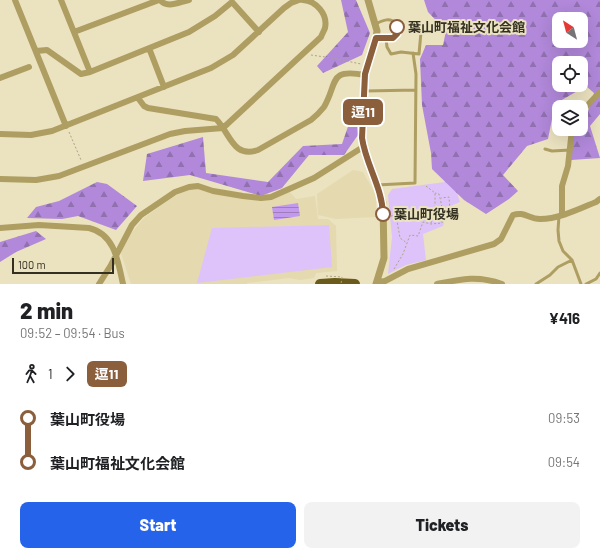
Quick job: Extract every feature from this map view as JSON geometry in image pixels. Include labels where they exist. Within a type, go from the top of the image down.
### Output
[{"type":"highway","points":[[323,280],[335,283],[355,284]]},
{"type":"street","points":[[16,0],[66,126]]},
{"type":"street","points":[[61,0],[90,72]]},
{"type":"street","points":[[74,32],[159,0],[164,5],[189,0]]},
{"type":"street","points":[[0,134],[42,134],[138,98],[211,68],[223,62],[259,32],[284,8],[299,0]]},
{"type":"street","points":[[0,179],[36,180],[59,176],[170,134],[185,131],[223,128],[321,37],[325,28],[325,19],[322,11],[315,4],[307,0],[303,0]]},
{"type":"street","points":[[368,0],[377,31],[365,74],[362,138],[363,147],[382,203],[384,258],[377,283]]},
{"type":"street","points":[[36,51],[47,50],[81,74],[90,72],[189,32],[216,16],[233,1],[259,32]]},
{"type":"street","points":[[149,48],[164,87]]},
{"type":"street","points":[[0,78],[29,67]]},
{"type":"street","points":[[138,98],[144,106],[148,108],[216,119],[237,148],[243,151],[252,152],[318,115],[323,108],[333,82],[338,76],[353,72],[365,74]]},
{"type":"street","points":[[588,105],[600,92]]},
{"type":"street","points":[[561,215],[562,186],[568,166],[571,136]]},
{"type":"street","points":[[99,284],[132,225],[141,215],[175,192],[189,187],[198,186],[214,191],[243,196],[261,198],[272,196],[314,178],[363,147]]},
{"type":"street","points":[[377,283],[408,269],[494,244],[501,239],[513,215],[519,213],[539,219],[561,215],[596,202],[600,199]]},
{"type":"street","points":[[0,228],[35,225],[96,229],[114,248],[123,284]]},
{"type":"street","points":[[437,284],[470,278],[482,279],[502,284]]},
{"type":"street","points":[[386,280],[393,284]]},
{"type":"lane","points":[[376,24],[384,20],[390,20],[397,24],[397,34],[393,38],[376,38]]},
{"type":"lane","points":[[386,38],[387,47],[391,54],[401,52],[419,54],[420,32]]},
{"type":"lane","points":[[377,185],[415,182],[416,74],[413,53]]},
{"type":"lane","points":[[364,91],[416,90]]},
{"type":"lane","points":[[545,150],[552,152],[570,150]]},
{"type":"lane","points":[[561,215],[558,230],[559,241],[563,251],[572,260],[581,284]]},
{"type":"lane","points":[[536,284],[550,275],[558,267],[572,260]]},
{"type":"lane","points":[[586,284],[596,279],[600,273]]},
{"type":"path","points":[[303,54],[368,65]]},
{"type":"path","points":[[66,126],[84,167]]},
{"type":"path","points":[[393,270],[408,243],[410,235],[418,236],[423,222],[431,224],[442,223],[443,210],[441,198],[439,194],[435,193],[426,186]]},
{"type":"path","points":[[431,224],[435,210],[435,193]]},
{"type":"path","points":[[388,216],[419,210],[450,210],[449,197],[441,198]]},
{"type":"path","points":[[396,215],[400,238],[408,243]]},
{"type":"path","points":[[323,280],[342,277],[341,284]]},
{"type":"shaded area","points":[[353,170],[363,172],[376,195],[376,217],[336,219],[318,215],[317,194]]},
{"type":"shaded area","points":[[453,181],[460,202],[448,207],[443,226],[423,234],[426,260],[406,265],[388,274],[392,237],[388,195],[392,189]]},
{"type":"shaded area","points":[[196,188],[260,199],[289,191],[296,199],[315,196],[318,219],[328,219],[336,226],[337,271],[316,273],[314,278],[300,280],[289,278],[247,284],[131,284],[121,253],[122,248],[129,236],[144,218],[170,199],[188,189]]},
{"type":"shaded area","points":[[298,203],[300,216],[274,220],[272,207]]},
{"type":"shaded area","points":[[329,225],[332,267],[197,283],[212,228]]},
{"type":"green space","points":[[341,0],[356,0],[370,33],[362,55],[323,73],[317,66],[348,32]]},
{"type":"green space","points":[[424,0],[600,0],[600,114],[590,126],[600,158],[571,160],[570,141],[573,136],[588,136],[588,111],[594,93],[588,88],[588,56],[552,56],[552,92],[576,92],[562,100],[552,100],[552,119],[548,139],[527,146],[503,175],[518,191],[509,199],[486,214],[464,200],[432,169],[431,153],[422,105],[420,59],[426,45],[443,45],[446,31],[428,12]]},
{"type":"green space","points":[[355,106],[358,135],[344,155],[309,155],[282,188],[261,196],[190,175],[143,181],[147,154],[203,137],[206,173],[268,182],[303,146],[342,144]]},
{"type":"green space","points":[[97,182],[107,184],[137,206],[116,230],[78,216],[62,219],[27,218],[36,207],[59,201]]},
{"type":"green space","points":[[36,231],[46,239],[16,252],[0,262],[0,242]]},
{"type":"bus line","name":"逗11","points":[[383,214],[381,196],[363,147],[362,138],[365,74],[376,38],[393,38],[397,34],[397,27]]},
{"type":"place","name":"葉山町福祉文化会館","points":[[397,27]]},
{"type":"place","name":"葉山町役場","points":[[383,214]]}]
